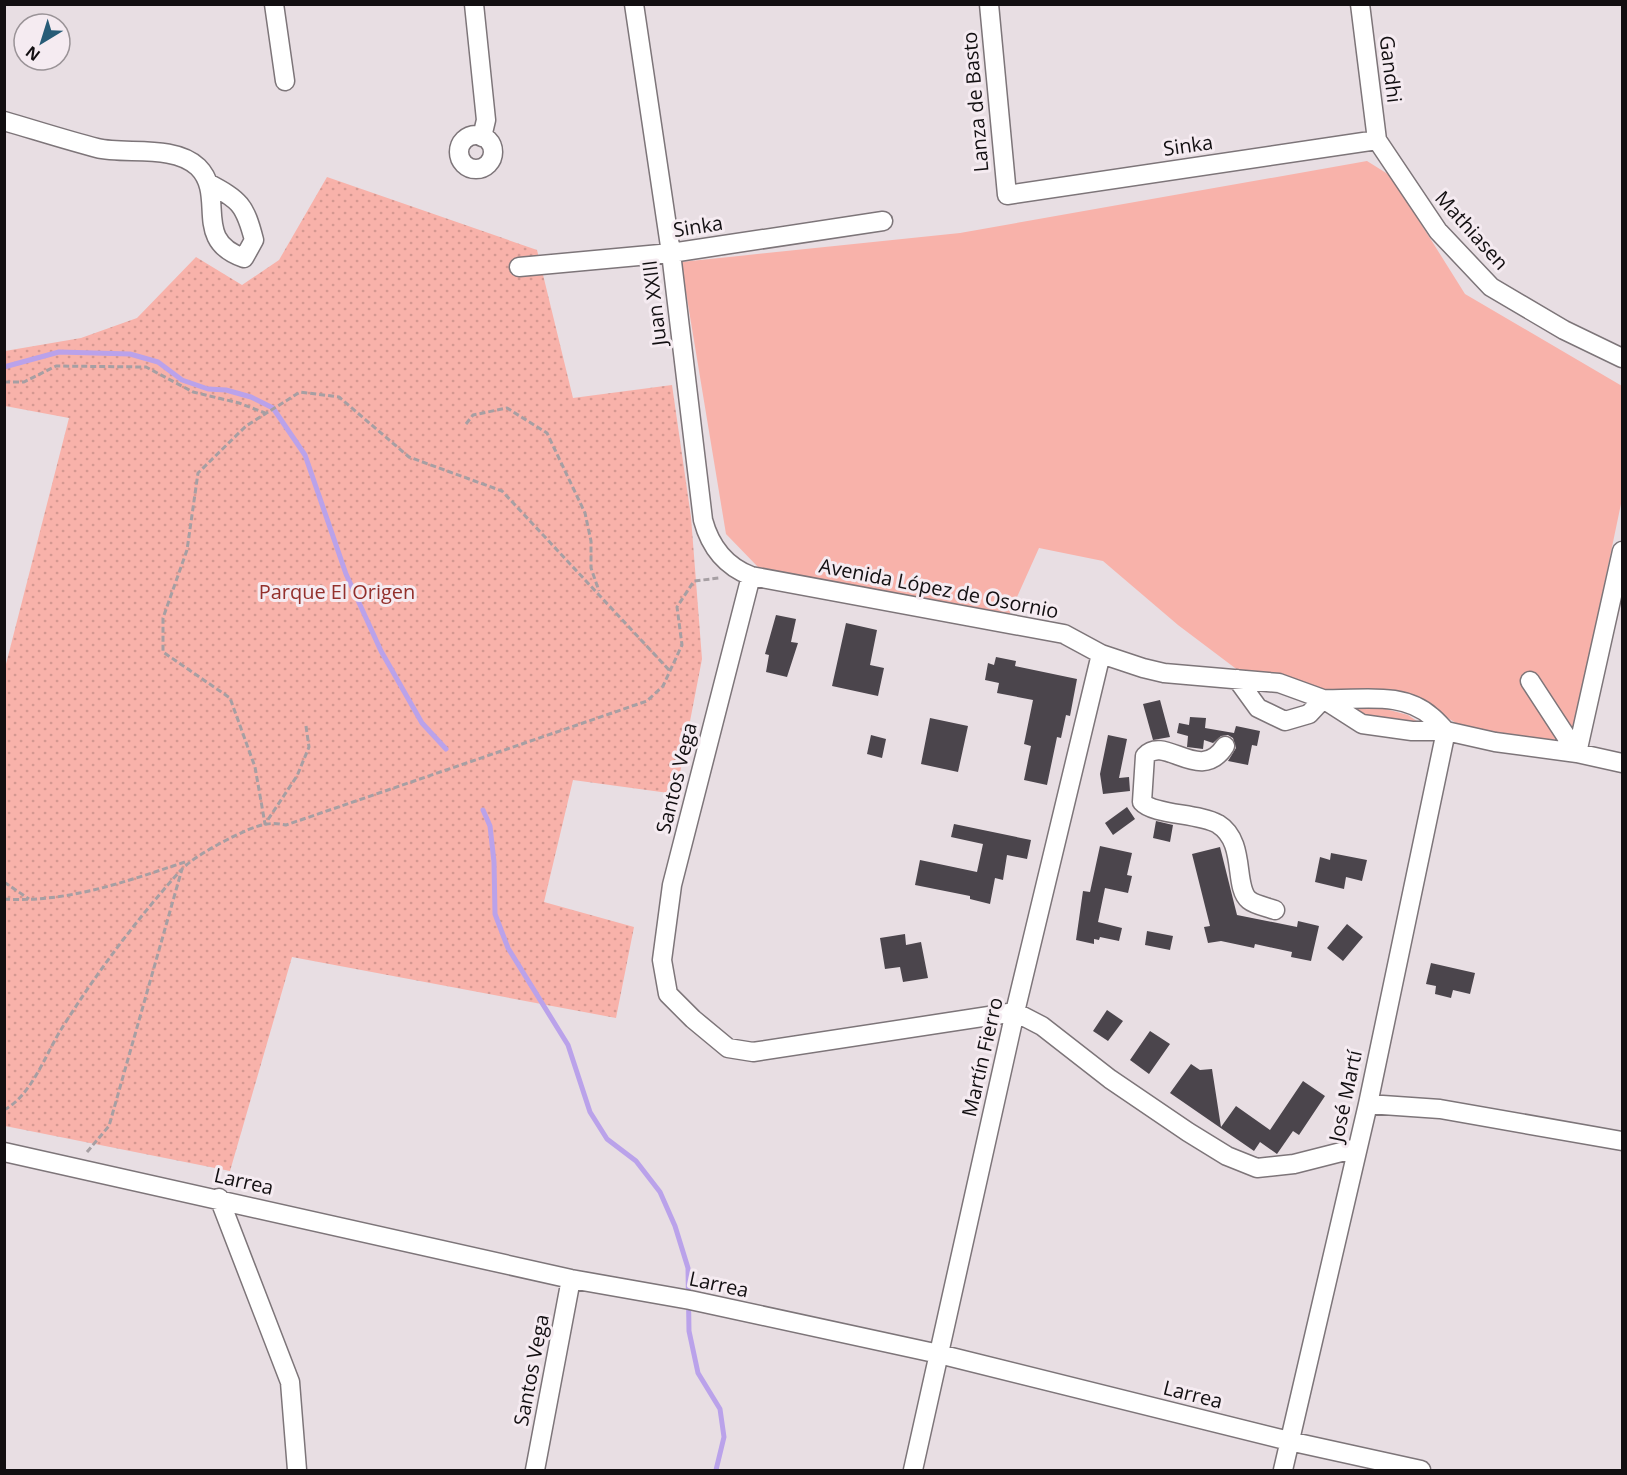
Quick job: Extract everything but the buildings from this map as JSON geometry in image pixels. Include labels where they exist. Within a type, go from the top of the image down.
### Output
[{"type":"street","points":[[274,4],[285,81]]},
{"type":"street","points":[[474,4],[486,120],[482,137]]},
{"type":"street","name":"Juan XXIII","points":[[634,4],[671,253],[703,520],[712,543],[720,555],[736,570],[751,576]]},
{"type":"street","name":"Lanza de Basto","points":[[989,4],[1007,195]]},
{"type":"street","name":"Gandhi","points":[[1360,4],[1377,140]]},
{"type":"street","points":[[4,121],[99,149],[170,154],[198,167],[208,183]]},
{"type":"street","name":"Sinka","points":[[1007,195],[1377,140]]},
{"type":"street","name":"Mathiasen","points":[[1377,140],[1438,231],[1491,287],[1564,330],[1623,358]]},
{"type":"street","name":"Sinka","points":[[519,267],[671,253],[883,221]]},
{"type":"street","points":[[1577,753],[1623,550]]},
{"type":"street","name":"Avenida López de Osornio","points":[[751,576],[1064,634],[1101,654],[1164,673],[1280,682],[1323,699],[1362,724],[1412,732],[1446,731],[1495,742],[1577,753],[1623,763]]},
{"type":"street","name":"Santos Vega","points":[[751,576],[672,885],[662,960],[668,994],[693,1019],[728,1048],[753,1052],[1015,1012]]},
{"type":"street","name":"Martín Fierro","points":[[913,1470],[1015,1012],[1101,654]]},
{"type":"street","points":[[1237,679],[1258,708],[1285,721],[1309,714],[1323,699]]},
{"type":"street","points":[[1530,681],[1577,753]]},
{"type":"street","name":"Avenida López de Osornio","points":[[1323,699],[1376,697],[1391,700],[1420,709],[1446,731]]},
{"type":"street","name":"José Martí","points":[[1283,1470],[1368,1104],[1446,731]]},
{"type":"street","points":[[1225,746],[1215,756],[1203,761],[1158,749],[1148,752],[1145,756],[1142,802],[1149,808],[1196,815],[1218,824],[1230,835],[1240,864],[1242,889],[1248,899],[1275,910]]},
{"type":"street","points":[[1015,1012],[1042,1026],[1110,1079],[1188,1132],[1227,1156],[1257,1168],[1294,1164],[1357,1148]]},
{"type":"street","points":[[1368,1104],[1440,1109],[1623,1141]]},
{"type":"street","name":"Larrea","points":[[4,1152],[219,1198],[571,1279],[690,1300],[939,1354],[1289,1441],[1421,1470]]},
{"type":"street","points":[[219,1198],[290,1382],[297,1470]]},
{"type":"street","name":"Santos Vega","points":[[535,1470],[571,1279]]},
{"type":"path","points":[[4,382],[24,382],[56,366],[146,367],[193,392],[239,403],[265,413]]},
{"type":"path","points":[[265,824],[255,766],[230,698],[162,652],[163,618],[187,550],[198,472],[246,426],[300,392],[339,397],[409,456],[502,491],[670,671]]},
{"type":"path","points":[[466,424],[473,415],[507,408],[547,433],[585,513],[587,531],[591,540],[591,568],[599,593]]},
{"type":"path","points":[[4,1110],[18,1102],[62,1028],[149,906],[189,861],[207,848],[265,824],[286,825],[647,701],[663,686],[682,645],[677,607],[694,581],[751,576]]},
{"type":"path","points":[[265,824],[297,776],[309,747],[306,726]]},
{"type":"path","points":[[4,899],[30,900],[101,890],[189,861]]},
{"type":"path","points":[[69,1166],[92,1149],[109,1126],[182,868]]},
{"type":"path","points":[[4,882],[30,900]]},
{"type":"green space","points":[[1367,161],[1391,176],[1465,294],[1622,386],[1622,499],[1573,734],[1568,739],[1521,741],[1456,723],[1423,703],[1323,692],[1239,671],[1178,625],[1103,561],[1039,548],[1009,615],[758,567],[726,534],[681,262],[960,233]]},
{"type":"green space","name":"Parque El Origen","points":[[327,177],[537,250],[573,398],[672,385],[691,517],[702,659],[676,794],[573,780],[544,902],[634,927],[616,1018],[292,957],[230,1171],[5,1126],[5,668],[69,418],[5,406],[5,351],[81,338],[137,318],[196,257],[242,285],[279,260]]},
{"type":"green space","points":[[1371,705],[1408,715],[1424,726],[1386,724],[1340,707]]},
{"type":"waterway","points":[[4,367],[59,352],[130,354],[158,362],[182,380],[208,389],[226,390],[251,397],[273,408],[305,455],[346,574],[381,651],[422,723],[446,749]]},
{"type":"waterway","points":[[483,810],[490,826],[494,862],[495,914],[508,948],[568,1045],[590,1112],[607,1139],[636,1161],[660,1192],[675,1226],[688,1268],[689,1331],[698,1373],[720,1409],[724,1437],[716,1470]]}]
